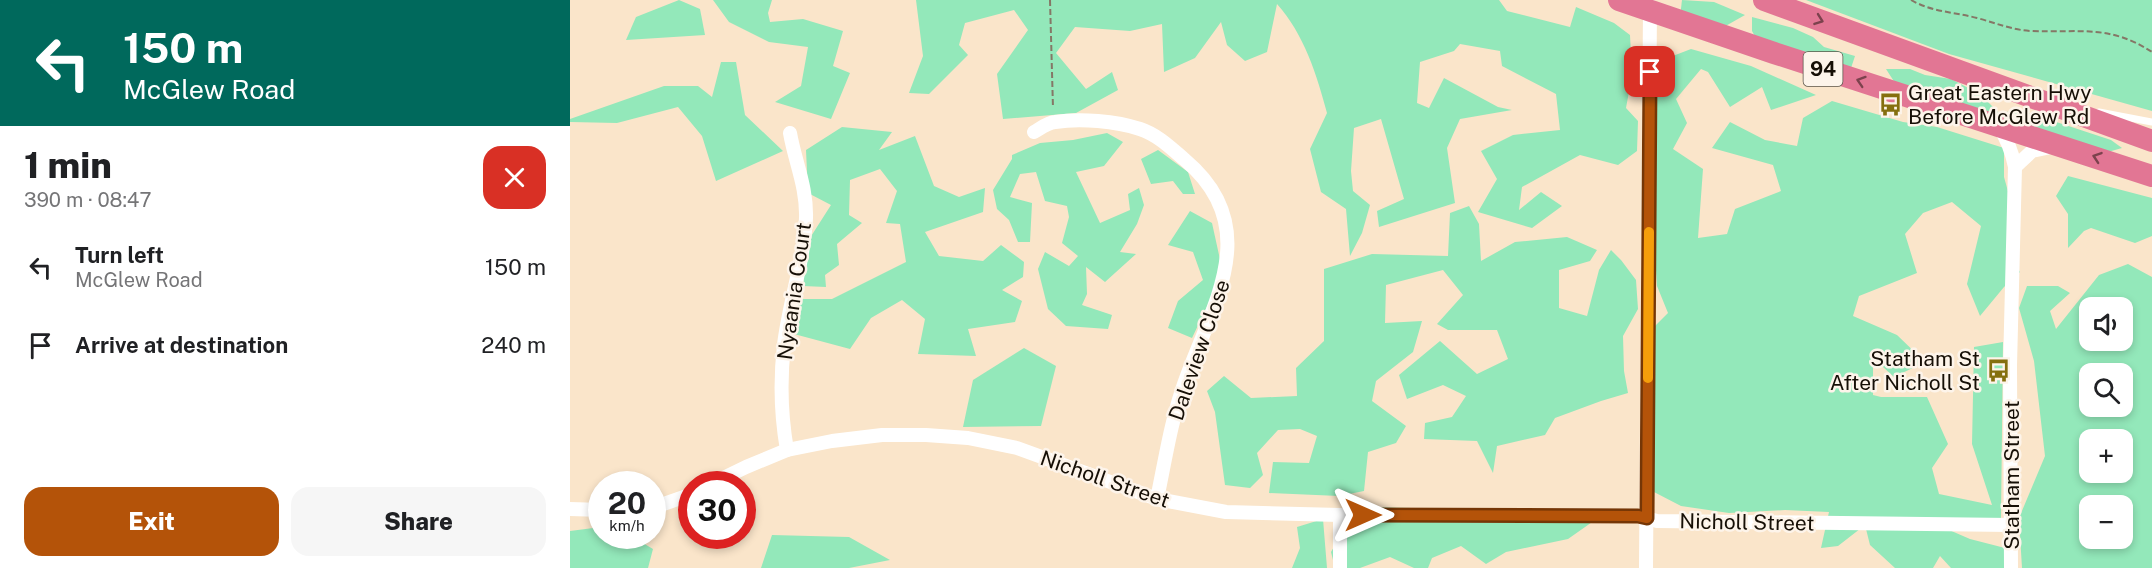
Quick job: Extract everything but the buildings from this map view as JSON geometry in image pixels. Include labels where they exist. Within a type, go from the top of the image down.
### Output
[{"type":"highway","name":"94","points":[[1619,0],[1654,4],[1774,53],[2152,176]]},
{"type":"highway","name":"94","points":[[1764,0],[2152,141]]},
{"type":"street","points":[[1646,568],[1654,4]]},
{"type":"street","name":"Daleview Close","points":[[1034,132],[1053,122],[1105,122],[1155,135],[1198,171],[1224,215],[1227,243],[1226,271],[1221,290],[1183,386],[1157,499]]},
{"type":"street","name":"Statham Street","points":[[1997,124],[2012,151],[2015,167],[2010,366],[2011,568]]},
{"type":"street","name":"Nyaania Court","points":[[787,450],[781,414],[784,345],[803,254],[806,215],[802,176],[790,133]]},
{"type":"street","points":[[2015,167],[2032,151],[2042,147],[2061,146]]},
{"type":"street","name":"Nicholl Street","points":[[738,471],[787,450],[832,441],[882,435],[968,438],[1017,448],[1157,499],[1226,512],[1340,515],[1638,516],[1657,521],[2011,525]]},
{"type":"street","points":[[570,509],[588,510]]},
{"type":"street","points":[[1340,515],[1340,568]]},
{"type":"lane","points":[[2063,109],[2110,113],[2152,122]]},
{"type":"path","points":[[1050,0],[1053,122]]},
{"type":"path","points":[[1911,0],[1946,13],[1977,18],[2008,28],[2030,31],[2104,31],[2123,36],[2152,52]]},
{"type":"green space","points":[[679,0],[700,9],[705,35],[626,40],[636,17]]},
{"type":"green space","points":[[713,0],[772,0],[768,13],[770,22],[803,19],[843,31],[833,66],[850,73],[831,119],[775,102],[801,86],[808,47],[769,42],[729,22]]},
{"type":"green space","points":[[916,0],[1499,0],[1507,11],[1570,27],[1576,7],[1614,23],[1630,35],[1632,75],[1626,108],[1638,121],[1637,151],[1618,165],[1580,155],[1522,187],[1519,210],[1541,192],[1562,206],[1532,228],[1478,212],[1497,179],[1481,151],[1513,135],[1560,130],[1556,94],[1502,66],[1500,51],[1460,44],[1454,51],[1420,62],[1417,103],[1429,108],[1444,78],[1498,107],[1512,110],[1460,119],[1447,148],[1455,203],[1379,227],[1377,211],[1404,199],[1381,119],[1354,128],[1351,171],[1353,191],[1370,205],[1362,233],[1350,256],[1346,209],[1321,192],[1310,149],[1327,113],[1323,99],[1302,42],[1295,28],[1277,4],[1267,52],[1245,61],[1227,45],[1221,22],[1195,58],[1164,72],[1162,24],[1130,31],[1075,27],[1056,53],[1086,89],[1112,72],[1118,90],[1076,113],[1003,119],[997,74],[1028,30],[1014,10],[965,23],[959,45],[968,55],[929,94],[909,93],[923,56]]},
{"type":"green space","points":[[1682,0],[1714,2],[1745,15],[1722,28],[1680,17]]},
{"type":"green space","points":[[1806,0],[2152,0],[2152,111],[1949,54]]},
{"type":"green space","points":[[1752,17],[1793,28],[1813,37],[1824,47],[1855,56],[1850,71],[1757,40],[1752,31]]},
{"type":"green space","points":[[1691,49],[1751,66],[1816,95],[1771,110],[1762,87],[1730,107],[1708,72],[1701,69],[1676,99],[1687,123],[1673,149],[1703,169],[1698,238],[1727,234],[1735,209],[1781,191],[1773,165],[1712,148],[1730,122],[1765,140],[1797,146],[1803,118],[1832,101],[1903,122],[1937,127],[2004,148],[2004,177],[2009,195],[2007,250],[2020,272],[1980,316],[1967,284],[1981,226],[1952,202],[1923,213],[1905,234],[1917,273],[1859,296],[1853,316],[1897,335],[1925,362],[1894,377],[1873,358],[1873,395],[1927,397],[1948,444],[1932,468],[1939,494],[1992,505],[1972,444],[1974,347],[2003,342],[2001,518],[1957,522],[1926,520],[1970,539],[2005,548],[2005,568],[1951,568],[1940,556],[1933,568],[1895,568],[1870,545],[1865,525],[1838,546],[1821,548],[1829,512],[1785,510],[1729,513],[1681,506],[1654,492],[1652,329],[1668,313],[1657,286],[1652,207],[1653,104],[1665,59]]},
{"type":"green space","points":[[721,62],[736,62],[745,115],[783,151],[716,181],[702,136],[678,107],[617,123],[570,122],[570,119],[664,86],[698,86],[712,97]]},
{"type":"green space","points":[[1886,69],[1910,69],[1925,75],[1951,79],[1980,94],[1999,113],[2020,110],[2111,140],[2122,148],[2101,154],[1895,83]]},
{"type":"green space","points":[[842,127],[892,132],[879,150],[915,136],[934,186],[959,197],[985,188],[983,212],[925,232],[939,256],[983,261],[1001,245],[1024,262],[1023,277],[1002,290],[1022,301],[1015,322],[968,329],[976,356],[918,354],[925,319],[902,300],[871,318],[850,349],[794,334],[789,320],[801,299],[832,299],[906,262],[900,224],[886,223],[897,191],[880,169],[850,180],[849,215],[862,223],[837,244],[839,265],[825,275],[826,287],[803,286],[808,241],[831,205],[808,193],[806,150]]},
{"type":"green space","points":[[1107,133],[1123,142],[1104,166],[1076,172],[1100,223],[1130,210],[1128,194],[1139,188],[1144,205],[1137,224],[1120,252],[1136,254],[1105,282],[1086,267],[1087,294],[1082,305],[1112,315],[1108,329],[1066,326],[1048,309],[1038,269],[1045,252],[1069,266],[1078,256],[1062,243],[1069,217],[1067,206],[1045,201],[1036,172],[1020,174],[1010,197],[1032,203],[1030,242],[1018,242],[1009,220],[997,209],[993,190],[1012,159],[1012,155],[1040,143],[1073,140]]},
{"type":"green space","points":[[1158,150],[1188,172],[1195,194],[1183,194],[1173,181],[1151,184],[1141,159]]},
{"type":"green space","points":[[2068,176],[2152,198],[2152,236],[2135,243],[2091,228],[2084,231],[2068,248],[2068,214],[2056,196]]},
{"type":"green space","points":[[1469,206],[1479,224],[1481,261],[1515,242],[1567,237],[1597,250],[1590,261],[1559,270],[1559,308],[1587,316],[1599,270],[1611,250],[1621,260],[1636,280],[1638,309],[1623,336],[1624,371],[1628,393],[1555,418],[1545,435],[1497,446],[1493,473],[1477,441],[1424,439],[1425,423],[1452,417],[1466,396],[1443,385],[1407,399],[1399,375],[1440,341],[1477,374],[1508,359],[1497,330],[1448,330],[1437,324],[1463,295],[1443,270],[1386,285],[1385,323],[1422,321],[1413,352],[1376,381],[1372,401],[1406,426],[1396,443],[1368,452],[1364,491],[1339,496],[1269,493],[1273,462],[1309,463],[1317,436],[1300,429],[1278,430],[1257,453],[1263,475],[1250,488],[1225,485],[1215,412],[1207,391],[1224,376],[1251,398],[1297,396],[1296,368],[1324,341],[1324,269],[1372,254],[1448,256],[1450,213]]},
{"type":"green space","points":[[1190,211],[1212,223],[1223,273],[1192,338],[1168,328],[1178,301],[1203,280],[1193,252],[1168,245]]},
{"type":"green space","points":[[2128,264],[2152,277],[2152,568],[2022,568],[2019,518],[2045,456],[2034,361],[2019,308],[2027,286],[2058,286],[2070,293],[2050,311],[2056,329],[2079,300],[2079,351],[2133,351],[2133,297],[2081,297],[2099,275]]},
{"type":"green space","points":[[1024,348],[1056,366],[1041,426],[963,427],[973,380]]},
{"type":"green space","points":[[1357,507],[1412,508],[1475,515],[1605,513],[1568,539],[1506,552],[1486,564],[1461,546],[1432,558],[1428,568],[1414,568],[1390,557],[1360,568],[1335,568],[1331,552]]},
{"type":"green space","points":[[1323,519],[1327,568],[1292,568],[1300,548],[1297,527]]},
{"type":"green space","points":[[588,529],[588,549],[653,549],[648,568],[570,568],[570,531]]},
{"type":"green space","points":[[772,535],[849,537],[890,560],[849,568],[761,568]]},
{"type":"slow traffic","points":[[1648,378],[1649,232]]},
{"type":"place","name":"Great Eastern Hwy Before McGlew Rd","points":[[1890,104]]},
{"type":"place","name":"Statham St After Nicholl St","points":[[1998,370]]},
{"type":"route","points":[[1363,515],[1638,516],[1647,518],[1650,72]]}]
